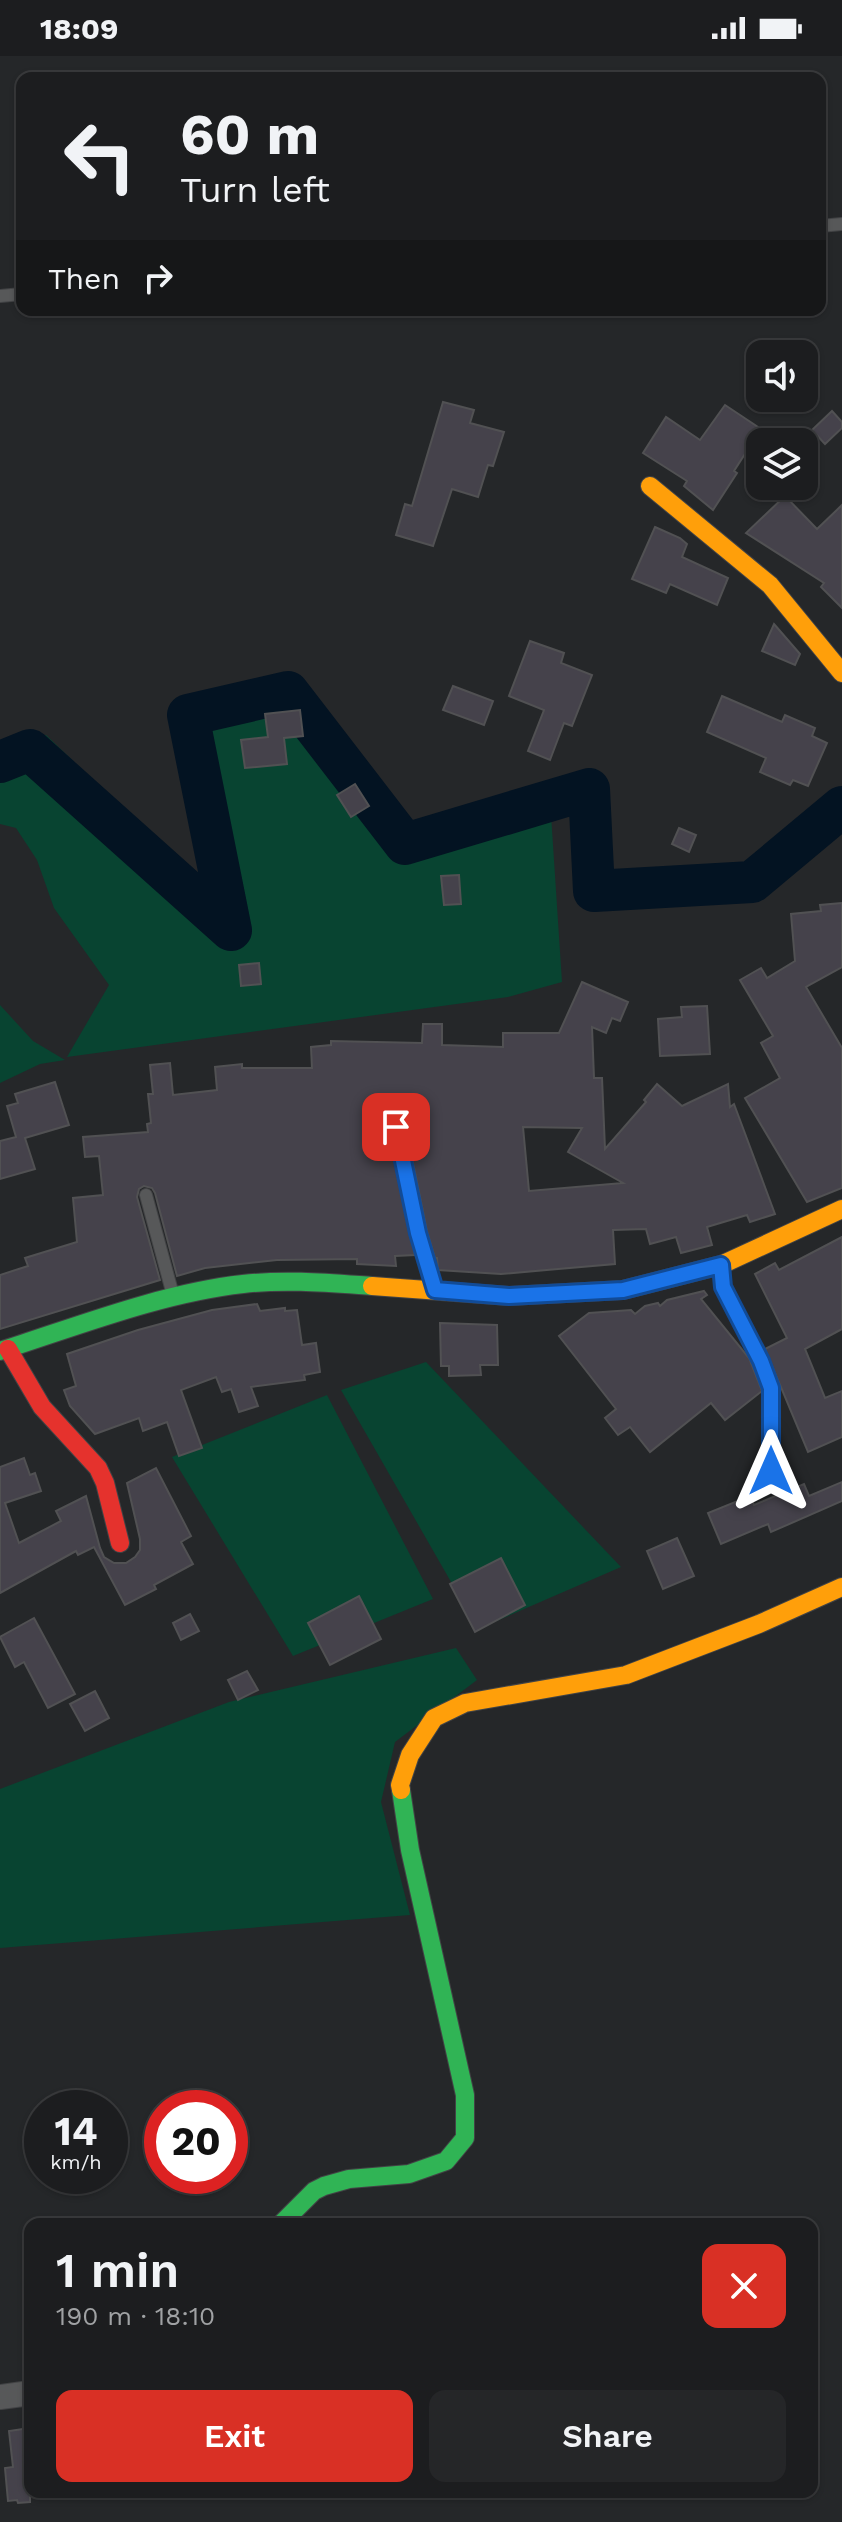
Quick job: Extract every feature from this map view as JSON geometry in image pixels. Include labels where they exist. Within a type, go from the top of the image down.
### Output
[{"type":"street","points":[[650,486],[770,585],[842,673]]},
{"type":"street","points":[[120,1543],[105,1483],[98,1468],[42,1407],[4,1350],[208,1289],[279,1281],[509,1296],[623,1290],[721,1265],[842,1209]]},
{"type":"street","points":[[287,2218],[314,2191],[324,2186],[349,2179],[409,2174],[446,2161],[465,2138],[465,2095],[410,1850],[400,1785],[410,1755],[434,1718],[465,1703],[626,1675],[759,1624],[842,1587]]},
{"type":"street","points":[[0,2397],[24,2394]]},
{"type":"lane","points":[[396,1127],[418,1233],[435,1290]]},
{"type":"lane","points":[[146,1195],[174,1298]]},
{"type":"lane","points":[[721,1265],[723,1287],[761,1361],[771,1388],[771,1471]]},
{"type":"green space","points":[[299,679],[409,832],[549,784],[562,982],[508,997],[67,1057],[109,985],[54,908],[37,860],[16,828],[0,824],[0,745],[46,735],[212,894],[171,703]]},
{"type":"green space","points":[[0,1005],[33,1041],[65,1060],[40,1064],[0,1083]]},
{"type":"green space","points":[[426,1362],[621,1567],[478,1629],[341,1390]]},
{"type":"green space","points":[[327,1395],[433,1599],[293,1656],[172,1457]]},
{"type":"green space","points":[[456,1648],[477,1680],[395,1742],[381,1802],[410,1915],[0,1948],[0,1789],[229,1702]]},
{"type":"building","points":[[443,402],[474,410],[470,423],[504,432],[493,466],[488,465],[478,497],[452,489],[433,546],[396,535],[405,504],[412,506]]},
{"type":"building","points":[[725,405],[760,428],[746,428],[746,452],[734,471],[737,473],[713,510],[684,486],[687,481],[643,453],[666,417],[700,440]]},
{"type":"building","points":[[832,411],[842,422],[842,428],[825,444],[818,436],[818,428],[814,428]]},
{"type":"building","points":[[781,500],[789,500],[817,529],[842,505],[842,608],[821,587],[824,583],[746,533]]},
{"type":"building","points":[[655,527],[687,544],[682,557],[728,578],[717,605],[670,584],[666,593],[632,579]]},
{"type":"building","points":[[774,624],[800,654],[795,665],[762,651]]},
{"type":"building","points":[[530,641],[564,653],[561,663],[592,675],[572,726],[564,723],[550,760],[528,751],[544,710],[509,696]]},
{"type":"building","points":[[453,686],[493,701],[484,725],[443,710]]},
{"type":"building","points":[[722,696],[782,722],[785,715],[815,728],[812,736],[827,743],[808,786],[793,780],[790,785],[760,772],[766,758],[707,732]]},
{"type":"building","points":[[300,710],[303,736],[284,738],[287,764],[245,768],[241,740],[268,737],[265,714]]},
{"type":"building","points":[[355,784],[369,806],[351,817],[337,795]]},
{"type":"building","points":[[679,828],[696,835],[689,852],[672,844]]},
{"type":"building","points":[[459,875],[461,904],[444,905],[441,876]]},
{"type":"building","points":[[842,903],[842,967],[806,987],[842,1048],[842,1188],[807,1202],[745,1098],[780,1078],[761,1043],[773,1036],[740,980],[761,968],[767,978],[795,961],[791,914],[821,911],[820,905]]},
{"type":"building","points":[[259,963],[261,984],[241,986],[239,965]]},
{"type":"building","points":[[582,982],[628,1002],[620,1021],[612,1018],[606,1033],[592,1027],[594,1078],[602,1078],[605,1149],[646,1102],[644,1100],[657,1084],[682,1106],[728,1084],[730,1107],[734,1104],[775,1214],[750,1222],[747,1215],[707,1227],[712,1245],[681,1253],[676,1237],[650,1244],[646,1229],[613,1230],[615,1264],[501,1274],[438,1270],[410,1148],[419,1147],[418,1110],[379,1109],[383,1151],[392,1150],[415,1255],[395,1256],[396,1266],[357,1264],[357,1259],[277,1260],[205,1268],[177,1276],[155,1193],[152,1188],[144,1186],[139,1189],[137,1197],[160,1280],[0,1329],[0,1275],[28,1266],[25,1258],[77,1242],[73,1198],[103,1195],[99,1156],[85,1157],[83,1137],[148,1132],[147,1124],[151,1123],[148,1094],[153,1094],[150,1065],[170,1063],[173,1095],[217,1090],[215,1067],[242,1064],[242,1068],[312,1068],[311,1047],[331,1045],[331,1041],[422,1043],[423,1024],[442,1024],[442,1045],[503,1047],[503,1033],[559,1033]],"holes":[[[523,1127],[582,1128],[568,1152],[623,1183],[529,1191]]]},
{"type":"building","points":[[707,1006],[710,1054],[660,1056],[658,1019],[682,1017],[681,1007]]},
{"type":"building","points":[[55,1082],[69,1125],[25,1138],[35,1169],[0,1179],[0,1141],[16,1137],[7,1106],[18,1103],[15,1094]]},
{"type":"building","points":[[842,1237],[842,1329],[805,1349],[825,1398],[842,1391],[842,1437],[808,1452],[765,1349],[787,1338],[755,1274],[775,1263],[779,1270]]},
{"type":"building","points":[[704,1291],[707,1295],[701,1299],[749,1358],[762,1391],[725,1420],[711,1403],[650,1452],[630,1427],[618,1435],[605,1418],[616,1409],[559,1336],[589,1313],[631,1310],[635,1314],[645,1306],[658,1303],[660,1306],[667,1300]]},
{"type":"building","points":[[257,1304],[260,1311],[297,1310],[302,1345],[316,1343],[320,1372],[304,1375],[305,1380],[251,1387],[258,1406],[239,1412],[231,1389],[222,1392],[216,1377],[181,1390],[202,1448],[179,1456],[167,1422],[143,1431],[139,1418],[95,1434],[70,1406],[64,1390],[76,1386],[67,1354],[212,1310]]},
{"type":"building","points":[[440,1323],[497,1325],[498,1365],[480,1365],[481,1375],[449,1376],[449,1366],[441,1366]]},
{"type":"building","points":[[24,1458],[30,1475],[35,1473],[41,1491],[5,1503],[19,1543],[61,1521],[56,1511],[86,1496],[104,1557],[114,1563],[126,1563],[140,1550],[127,1483],[156,1468],[191,1536],[181,1542],[193,1564],[125,1605],[94,1547],[78,1555],[76,1551],[0,1593],[0,1467]]},
{"type":"building","points":[[842,1482],[842,1501],[771,1532],[768,1524],[721,1544],[708,1513],[750,1496],[754,1505],[804,1484],[809,1496]]},
{"type":"building","points":[[677,1538],[694,1576],[663,1589],[647,1551]]},
{"type":"building","points":[[501,1558],[525,1605],[475,1632],[450,1584]]},
{"type":"building","points":[[359,1596],[381,1639],[330,1665],[308,1623]]},
{"type":"building","points":[[190,1614],[199,1631],[181,1640],[173,1623]]},
{"type":"building","points":[[34,1618],[75,1694],[48,1708],[24,1662],[15,1667],[0,1637]]},
{"type":"building","points":[[247,1671],[258,1690],[238,1700],[228,1680]]},
{"type":"building","points":[[95,1691],[109,1718],[85,1731],[70,1704]]},
{"type":"building","points":[[24,2429],[24,2498],[30,2498],[30,2502],[8,2501],[5,2468],[13,2467],[9,2431]]},
{"type":"waterway","points":[[0,762],[30,750],[231,930],[188,715],[288,692],[405,844],[589,789],[594,891],[752,882],[842,807]]},
{"type":"traffic: fast","points":[[0,1351],[120,1312],[213,1288],[275,1282],[372,1286]]},
{"type":"traffic: fast","points":[[287,2218],[314,2191],[324,2186],[349,2179],[409,2174],[446,2161],[465,2138],[465,2095],[410,1850],[401,1790]]},
{"type":"traffic: slow","points":[[650,486],[770,585],[842,673]]},
{"type":"traffic: slow","points":[[372,1286],[509,1296],[623,1290],[721,1265],[842,1209]]},
{"type":"traffic: slow","points":[[401,1790],[410,1755],[434,1718],[465,1703],[626,1675],[759,1624],[842,1587]]},
{"type":"traffic: jam","points":[[8,1349],[42,1407],[98,1468],[105,1483],[120,1543]]},
{"type":"route","points":[[396,1127],[418,1233],[435,1290],[509,1296],[623,1290],[721,1265],[723,1287],[761,1361],[771,1388],[771,1471]]}]
